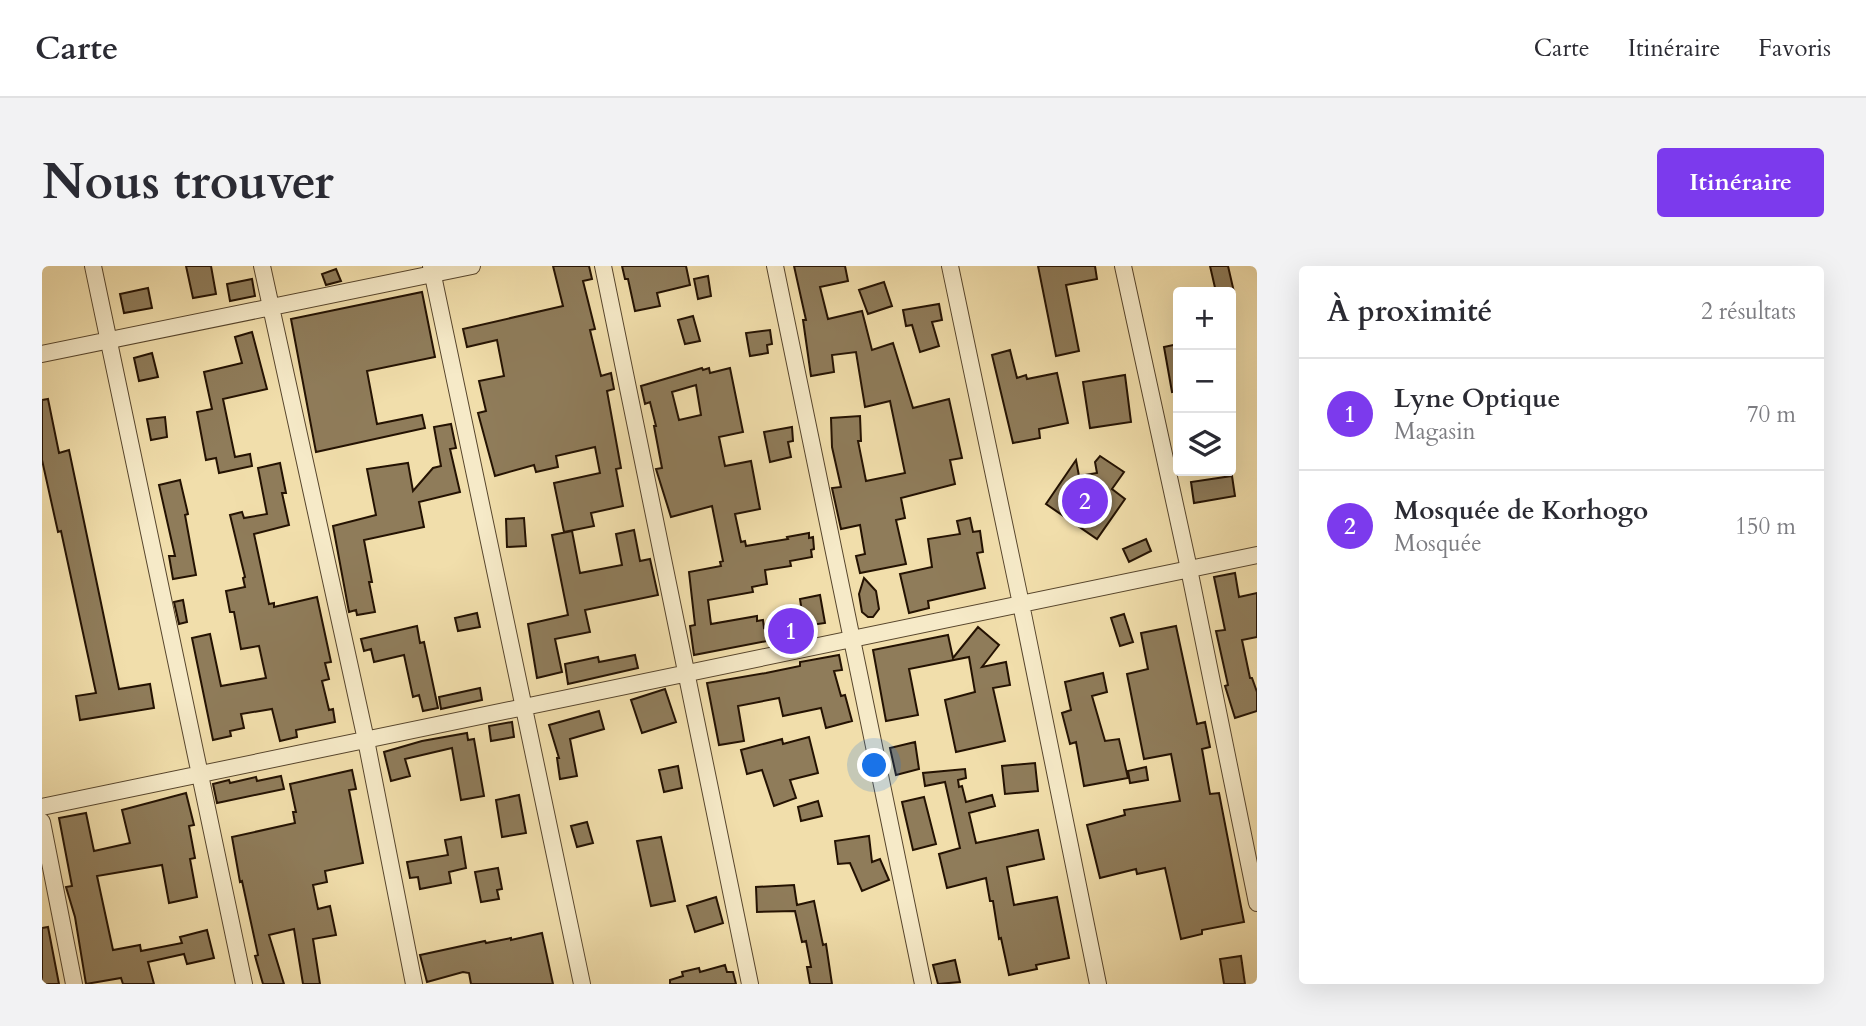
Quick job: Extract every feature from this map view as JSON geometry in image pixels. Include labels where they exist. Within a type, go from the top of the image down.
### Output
[{"type":"street","points":[[93,266],[244,984]]},
{"type":"street","points":[[262,266],[366,740],[414,984]]},
{"type":"street","points":[[42,354],[271,308],[432,270],[472,266]]},
{"type":"street","points":[[603,266],[750,984]]},
{"type":"street","points":[[775,266],[923,984]]},
{"type":"street","points":[[950,266],[1097,984]]},
{"type":"street","points":[[1123,266],[1189,569],[1257,903]]},
{"type":"street","points":[[432,270],[583,984]]},
{"type":"street","points":[[42,807],[1257,555]]},
{"type":"street","points":[[42,822],[74,984]]},
{"type":"building","points":[[186,266],[211,266],[216,294],[193,298]]},
{"type":"building","points":[[553,266],[589,266],[592,279],[583,281],[595,329],[590,330],[601,376],[611,373],[614,389],[607,391],[621,468],[616,469],[623,506],[591,513],[594,526],[564,532],[554,483],[600,473],[595,447],[556,456],[558,467],[536,472],[534,465],[495,476],[478,413],[486,411],[479,381],[504,376],[497,340],[467,347],[463,329],[563,306]]},
{"type":"building","points":[[622,266],[686,266],[690,285],[657,293],[660,306],[635,311],[628,279],[625,279]]},
{"type":"building","points":[[794,266],[845,266],[848,281],[820,287],[828,319],[862,311],[872,350],[893,343],[913,408],[949,399],[962,458],[950,460],[955,484],[901,498],[905,518],[896,520],[906,564],[860,573],[856,556],[865,554],[860,525],[841,529],[832,488],[841,487],[832,447],[831,418],[860,416],[861,441],[858,441],[866,481],[905,473],[890,401],[865,407],[856,352],[832,355],[834,372],[811,376],[803,320],[806,320]]},
{"type":"building","points":[[1038,266],[1095,266],[1097,279],[1066,285],[1079,351],[1056,356]]},
{"type":"building","points":[[1210,266],[1228,266],[1233,287],[1215,287]]},
{"type":"building","points":[[336,269],[341,281],[326,285],[322,274]]},
{"type":"building","points":[[708,276],[711,296],[698,299],[694,279]]},
{"type":"building","points":[[252,279],[255,296],[230,301],[227,284]]},
{"type":"building","points":[[884,282],[892,306],[868,314],[859,290]]},
{"type":"building","points":[[148,288],[152,308],[124,313],[120,294]]},
{"type":"building","points":[[422,292],[435,357],[367,371],[377,424],[422,415],[425,428],[316,452],[291,319]]},
{"type":"building","points":[[939,304],[942,320],[932,322],[939,346],[920,352],[912,325],[906,326],[903,310]]},
{"type":"building","points":[[693,316],[700,341],[685,344],[678,320]]},
{"type":"building","points":[[770,330],[772,344],[767,345],[768,353],[750,356],[746,333]]},
{"type":"building","points":[[252,332],[267,389],[223,399],[235,457],[250,454],[252,466],[219,473],[216,458],[206,460],[197,412],[212,409],[204,372],[242,363],[235,337]]},
{"type":"building","points":[[1173,345],[1173,392],[1172,392],[1164,347]]},
{"type":"building","points":[[1010,350],[1017,378],[1026,375],[1027,379],[1057,373],[1068,423],[1039,429],[1040,438],[1013,443],[992,355]]},
{"type":"building","points":[[152,353],[158,377],[139,381],[134,358]]},
{"type":"building","points":[[702,368],[709,368],[710,373],[730,368],[743,432],[719,437],[725,466],[751,461],[760,509],[735,514],[741,542],[745,541],[746,546],[809,533],[809,538],[813,537],[814,549],[811,550],[812,557],[790,561],[791,566],[765,570],[767,584],[752,587],[753,592],[708,600],[711,624],[757,616],[757,621],[763,620],[764,628],[795,623],[798,635],[694,655],[690,626],[695,625],[689,572],[721,566],[720,562],[723,561],[712,506],[671,517],[656,469],[662,468],[656,426],[650,402],[645,404],[641,386]],"holes":[[[696,385],[701,415],[679,420],[672,392]]]},
{"type":"building","points":[[1125,375],[1131,422],[1090,428],[1083,382]]},
{"type":"building","points":[[48,399],[59,453],[69,450],[119,689],[150,684],[154,708],[80,720],[76,696],[96,693],[61,531],[58,532],[42,460],[42,400]]},
{"type":"building","points":[[165,417],[167,437],[151,440],[147,419]]},
{"type":"building","points":[[451,424],[456,448],[450,449],[460,492],[419,502],[424,527],[364,540],[375,612],[357,615],[356,610],[349,612],[333,526],[376,515],[367,469],[408,463],[413,491],[433,468],[441,466],[434,427]]},
{"type":"building","points":[[792,427],[793,441],[788,442],[791,457],[770,462],[764,432]]},
{"type":"building","points":[[1100,456],[1124,472],[1112,489],[1125,499],[1097,539],[1046,504],[1076,460],[1079,476],[1097,473],[1095,462]]},
{"type":"building","points":[[280,463],[286,493],[282,493],[289,525],[254,534],[269,604],[274,603],[274,607],[317,597],[331,662],[325,663],[329,679],[322,681],[335,722],[296,730],[297,737],[280,741],[272,709],[241,714],[244,728],[230,731],[231,736],[213,740],[192,638],[210,634],[221,686],[266,678],[259,646],[241,649],[234,612],[230,612],[226,591],[245,587],[245,577],[230,515],[242,512],[244,518],[267,514],[258,468]]},
{"type":"building","points":[[1232,476],[1235,496],[1194,503],[1191,482]]},
{"type":"building","points":[[180,480],[188,514],[185,515],[196,575],[173,579],[169,556],[175,556],[159,485]]},
{"type":"building","points":[[524,518],[526,546],[507,547],[506,519]]},
{"type":"building","points":[[970,518],[973,532],[980,531],[983,552],[977,553],[985,588],[928,601],[929,608],[909,613],[900,574],[932,567],[928,539],[960,534],[957,521]]},
{"type":"building","points":[[634,530],[640,561],[650,559],[658,595],[585,610],[590,632],[555,639],[562,672],[537,678],[528,624],[568,615],[552,535],[572,531],[580,573],[622,565],[616,534]]},
{"type":"building","points":[[1146,539],[1151,551],[1129,562],[1123,549]]},
{"type":"building","points":[[1235,573],[1239,597],[1257,593],[1257,637],[1242,640],[1250,678],[1257,692],[1257,711],[1235,718],[1225,686],[1228,685],[1216,631],[1225,630],[1214,577]]},
{"type":"building","points":[[864,578],[876,591],[879,609],[873,617],[862,612],[859,594]]},
{"type":"building","points":[[820,595],[825,623],[804,626],[800,599]]},
{"type":"building","points":[[183,600],[187,622],[179,624],[174,602]]},
{"type":"building","points":[[477,613],[480,627],[458,631],[455,618]]},
{"type":"building","points":[[1124,614],[1133,642],[1120,646],[1111,618]]},
{"type":"building","points":[[417,626],[420,643],[424,642],[438,708],[423,711],[419,695],[413,697],[404,655],[374,662],[371,649],[364,651],[361,639]]},
{"type":"building","points":[[1176,626],[1197,724],[1205,722],[1210,747],[1202,749],[1210,794],[1219,793],[1244,922],[1202,930],[1202,934],[1181,939],[1165,868],[1137,874],[1136,869],[1100,878],[1087,825],[1125,815],[1124,810],[1180,801],[1171,754],[1144,759],[1127,674],[1148,669],[1141,633]]},
{"type":"building","points":[[978,627],[999,645],[982,667],[1006,662],[1010,685],[993,688],[1005,741],[956,752],[945,700],[975,692],[969,657],[909,669],[918,715],[886,721],[873,650],[948,635],[953,658]]},
{"type":"building","points":[[635,655],[638,668],[568,684],[565,664],[598,657],[599,662]]},
{"type":"building","points":[[839,655],[842,670],[834,671],[841,696],[845,695],[852,721],[826,728],[821,708],[783,716],[779,698],[738,706],[744,741],[719,745],[707,683],[800,666],[800,662]]},
{"type":"building","points":[[1103,673],[1107,692],[1092,696],[1105,741],[1119,739],[1128,778],[1084,786],[1076,742],[1070,744],[1062,713],[1071,710],[1065,682]]},
{"type":"building","points":[[480,688],[482,700],[441,709],[439,697]]},
{"type":"building","points":[[665,689],[676,722],[642,733],[631,700]]},
{"type":"building","points":[[599,711],[604,729],[570,739],[577,776],[560,779],[559,758],[549,725]]},
{"type":"building","points":[[512,722],[514,737],[491,741],[489,726]]},
{"type":"building","points":[[467,733],[468,740],[474,739],[484,796],[461,800],[452,748],[405,759],[410,776],[391,781],[384,752],[422,741]]},
{"type":"building","points":[[809,737],[818,773],[790,780],[796,798],[774,806],[762,770],[747,774],[741,750],[782,739],[783,744]]},
{"type":"building","points":[[915,742],[919,769],[896,775],[890,748]]},
{"type":"building","points":[[1035,763],[1038,791],[1005,794],[1002,766]]},
{"type":"building","points":[[678,766],[682,788],[664,792],[659,770]]},
{"type":"building","points":[[1146,767],[1148,780],[1130,783],[1128,771]]},
{"type":"building","points":[[965,769],[966,778],[958,780],[966,802],[992,795],[995,806],[969,813],[976,843],[1038,830],[1044,859],[1007,867],[1014,905],[1057,897],[1069,958],[1036,965],[1037,969],[1009,975],[986,878],[947,888],[939,854],[960,848],[945,782],[925,786],[923,773]]},
{"type":"building","points":[[352,770],[356,789],[349,790],[363,863],[325,871],[327,882],[313,885],[318,909],[330,906],[336,935],[313,939],[320,984],[303,984],[294,929],[269,935],[284,984],[263,984],[232,837],[295,823],[293,812],[296,812],[290,784]]},
{"type":"building","points":[[281,776],[284,789],[217,803],[213,784],[256,777],[257,781]]},
{"type":"building","points":[[186,793],[194,825],[189,826],[195,858],[190,859],[197,897],[169,903],[162,865],[97,876],[113,950],[140,945],[141,951],[182,943],[180,937],[207,930],[214,958],[187,964],[184,954],[148,962],[154,984],[123,984],[121,978],[86,984],[75,917],[66,887],[72,886],[59,818],[86,813],[94,851],[130,843],[122,810]]},
{"type":"building","points":[[519,795],[526,833],[502,837],[496,800]]},
{"type":"building","points":[[924,797],[936,844],[913,850],[902,802]]},
{"type":"building","points":[[818,801],[822,816],[801,821],[798,807]]},
{"type":"building","points":[[587,822],[593,843],[577,847],[571,826]]},
{"type":"building","points":[[869,836],[872,862],[880,859],[889,880],[862,891],[850,863],[838,864],[835,841]]},
{"type":"building","points":[[461,837],[466,868],[449,872],[451,883],[420,889],[418,877],[410,878],[407,862],[448,855],[445,840]]},
{"type":"building","points":[[661,837],[675,901],[651,906],[637,841]]},
{"type":"building","points":[[498,868],[502,889],[497,890],[499,899],[481,902],[475,872]]},
{"type":"building","points":[[794,885],[797,905],[814,901],[823,945],[826,944],[832,984],[810,984],[807,967],[811,967],[806,941],[802,942],[795,911],[757,912],[756,887]]},
{"type":"building","points":[[716,897],[723,923],[695,932],[687,906]]},
{"type":"building","points":[[48,927],[59,984],[42,984],[42,928]]},
{"type":"building","points":[[542,933],[553,984],[471,984],[469,973],[463,972],[427,982],[420,955],[485,941],[511,940]]},
{"type":"building","points":[[1241,956],[1245,984],[1224,984],[1220,959]]},
{"type":"building","points":[[955,960],[960,982],[938,984],[933,965]]},
{"type":"building","points":[[725,965],[727,972],[733,972],[736,984],[670,984],[670,980],[683,976],[682,972],[699,968],[700,972]]},
{"type":"place","name":"Mosquée de Korhogo","points":[[1085,501]]},
{"type":"place","name":"Lyne Optique","points":[[791,631]]}]
